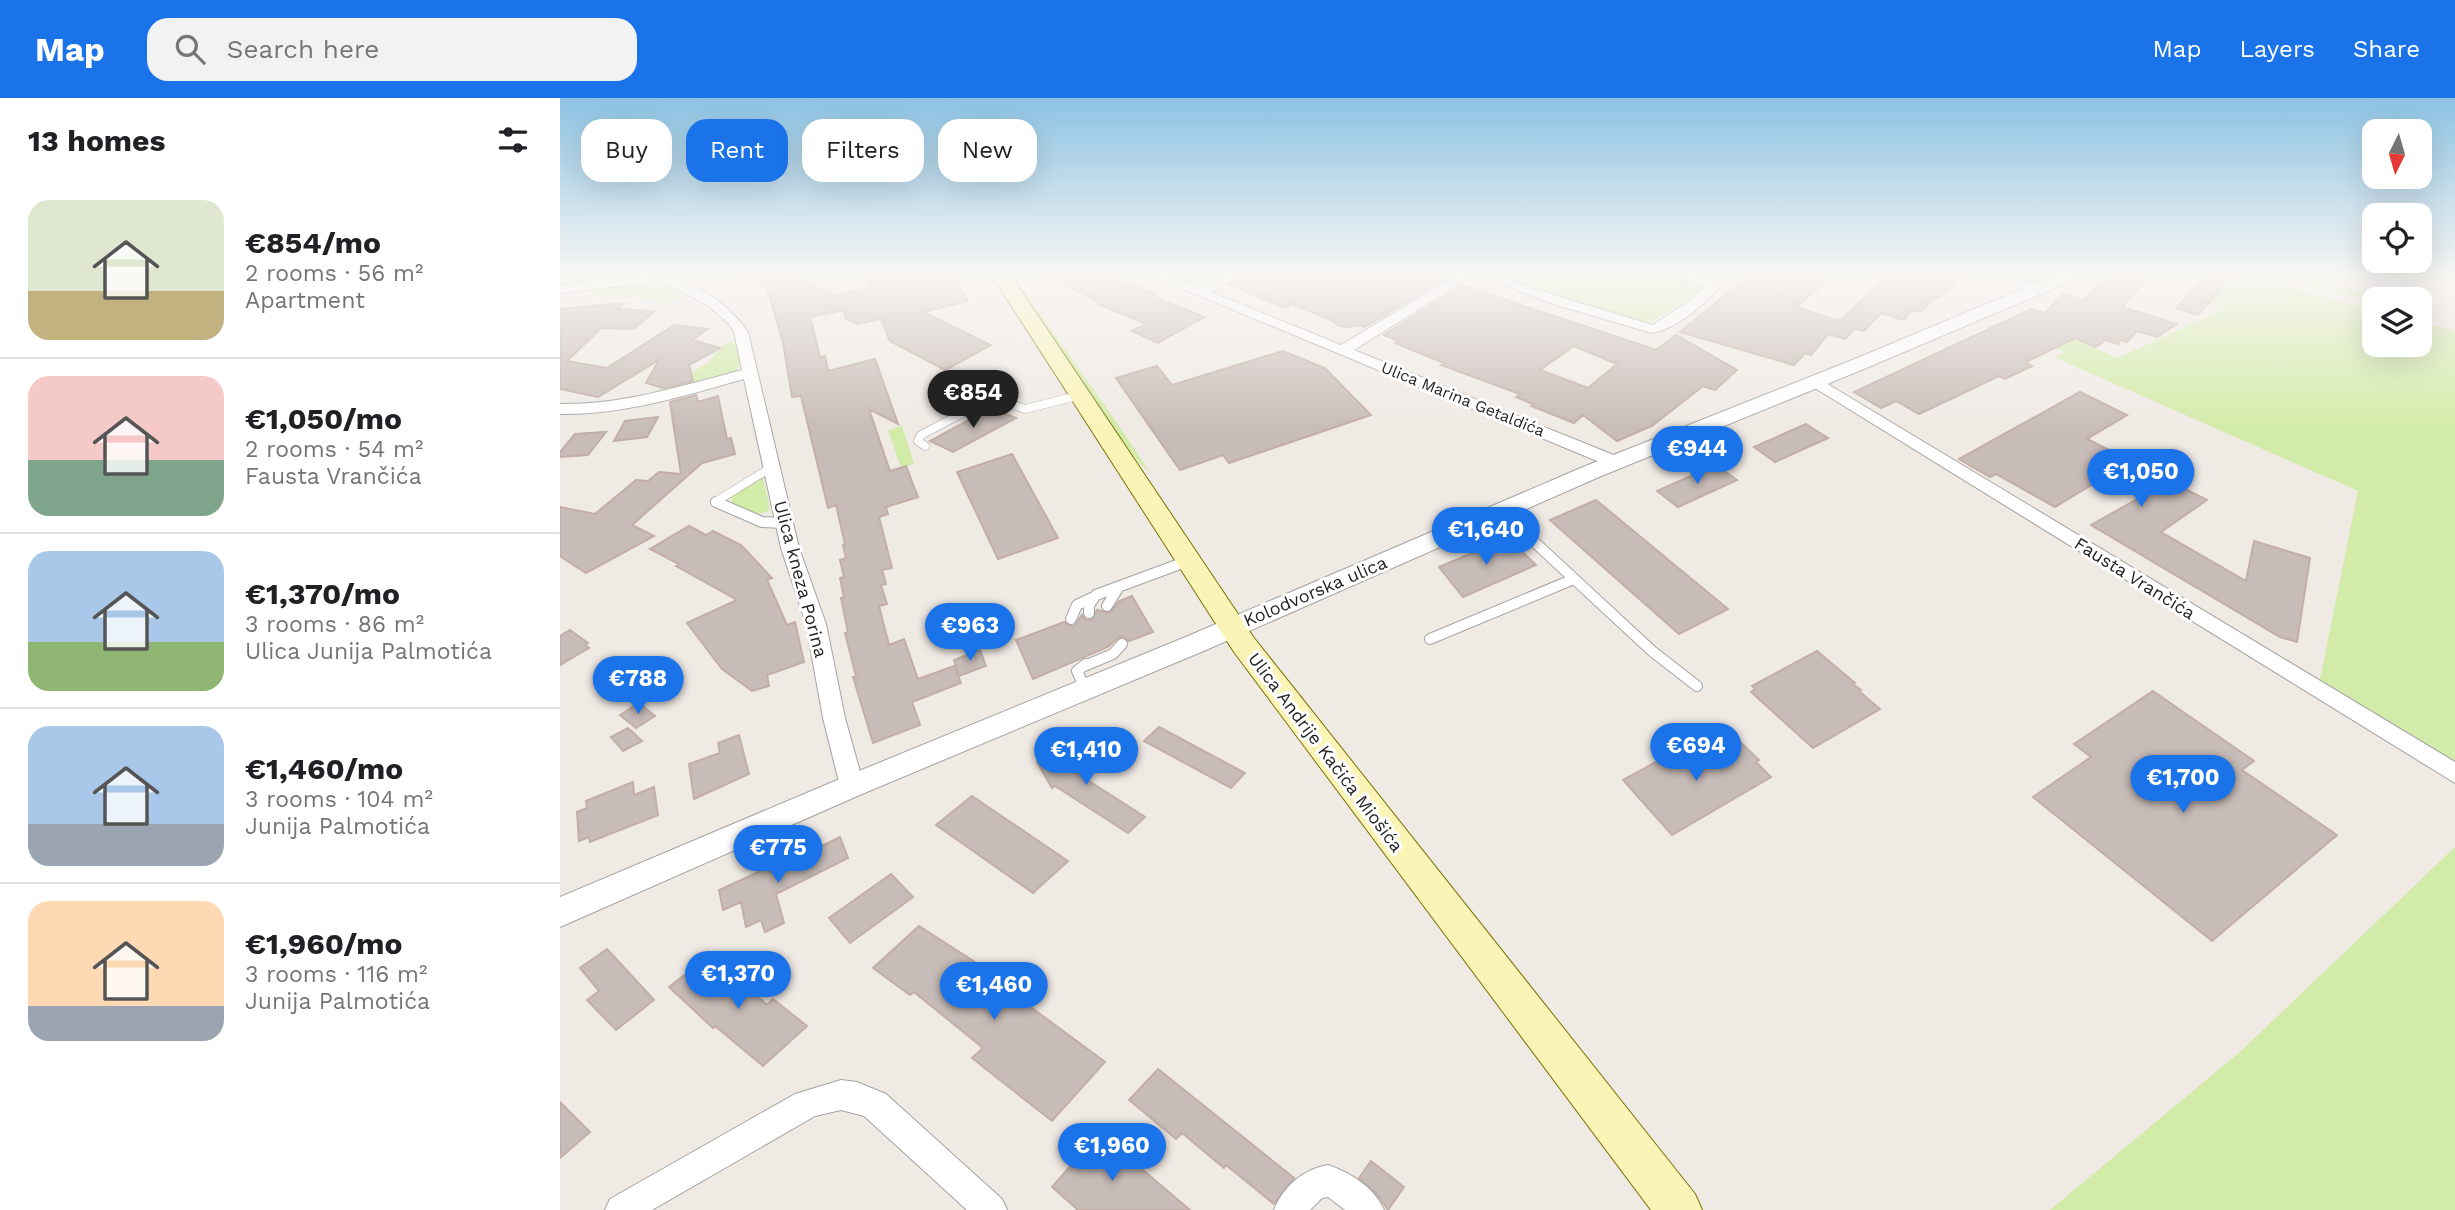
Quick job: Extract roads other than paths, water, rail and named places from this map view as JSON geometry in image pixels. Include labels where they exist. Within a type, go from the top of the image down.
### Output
[{"type":"main road","name":"Ulica Andrije Kačića Miošića","points":[[1036,326],[1232,628],[1435,897],[1679,1210]]},
{"type":"street","name":"Ulica kneza Porina","points":[[737,326],[741,332],[752,372],[785,523],[816,624],[834,718],[852,786]]},
{"type":"street","name":"Ulica Marina Getaldića","points":[[1284,326],[1615,462]]},
{"type":"street","points":[[1343,350],[1383,326]]},
{"type":"street","points":[[1644,326],[1658,328],[1661,326]]},
{"type":"street","name":"Kolodvorska ulica","points":[[560,912],[852,786],[1080,673],[1232,628],[1615,462],[1949,326]]},
{"type":"street","points":[[560,409],[586,410],[621,405],[752,372]]},
{"type":"street","name":"Fausta Vrančića","points":[[1816,382],[2455,774]]},
{"type":"street","points":[[621,1210],[784,1117],[825,1098],[859,1096],[875,1105],[991,1210]]},
{"type":"street","points":[[1290,1210],[1316,1182],[1329,1180],[1339,1185],[1368,1210]]},
{"type":"lane","points":[[925,446],[918,441],[921,435],[993,397],[1025,409],[1082,396]]},
{"type":"lane","points":[[772,467],[715,502],[762,522],[785,523]]},
{"type":"lane","points":[[1501,511],[1652,651],[1697,686]]},
{"type":"lane","points":[[1071,619],[1077,605],[1126,583],[1188,561]]},
{"type":"lane","points":[[1430,639],[1574,579]]},
{"type":"lane","points":[[1121,600],[1126,583]]},
{"type":"lane","points":[[1107,606],[1114,592],[1126,583]]},
{"type":"lane","points":[[1089,613],[1089,605],[1096,596]]},
{"type":"lane","points":[[1080,673],[1105,654],[1118,650],[1122,644]]},
{"type":"lane","points":[[1080,673],[1090,657]]}]
